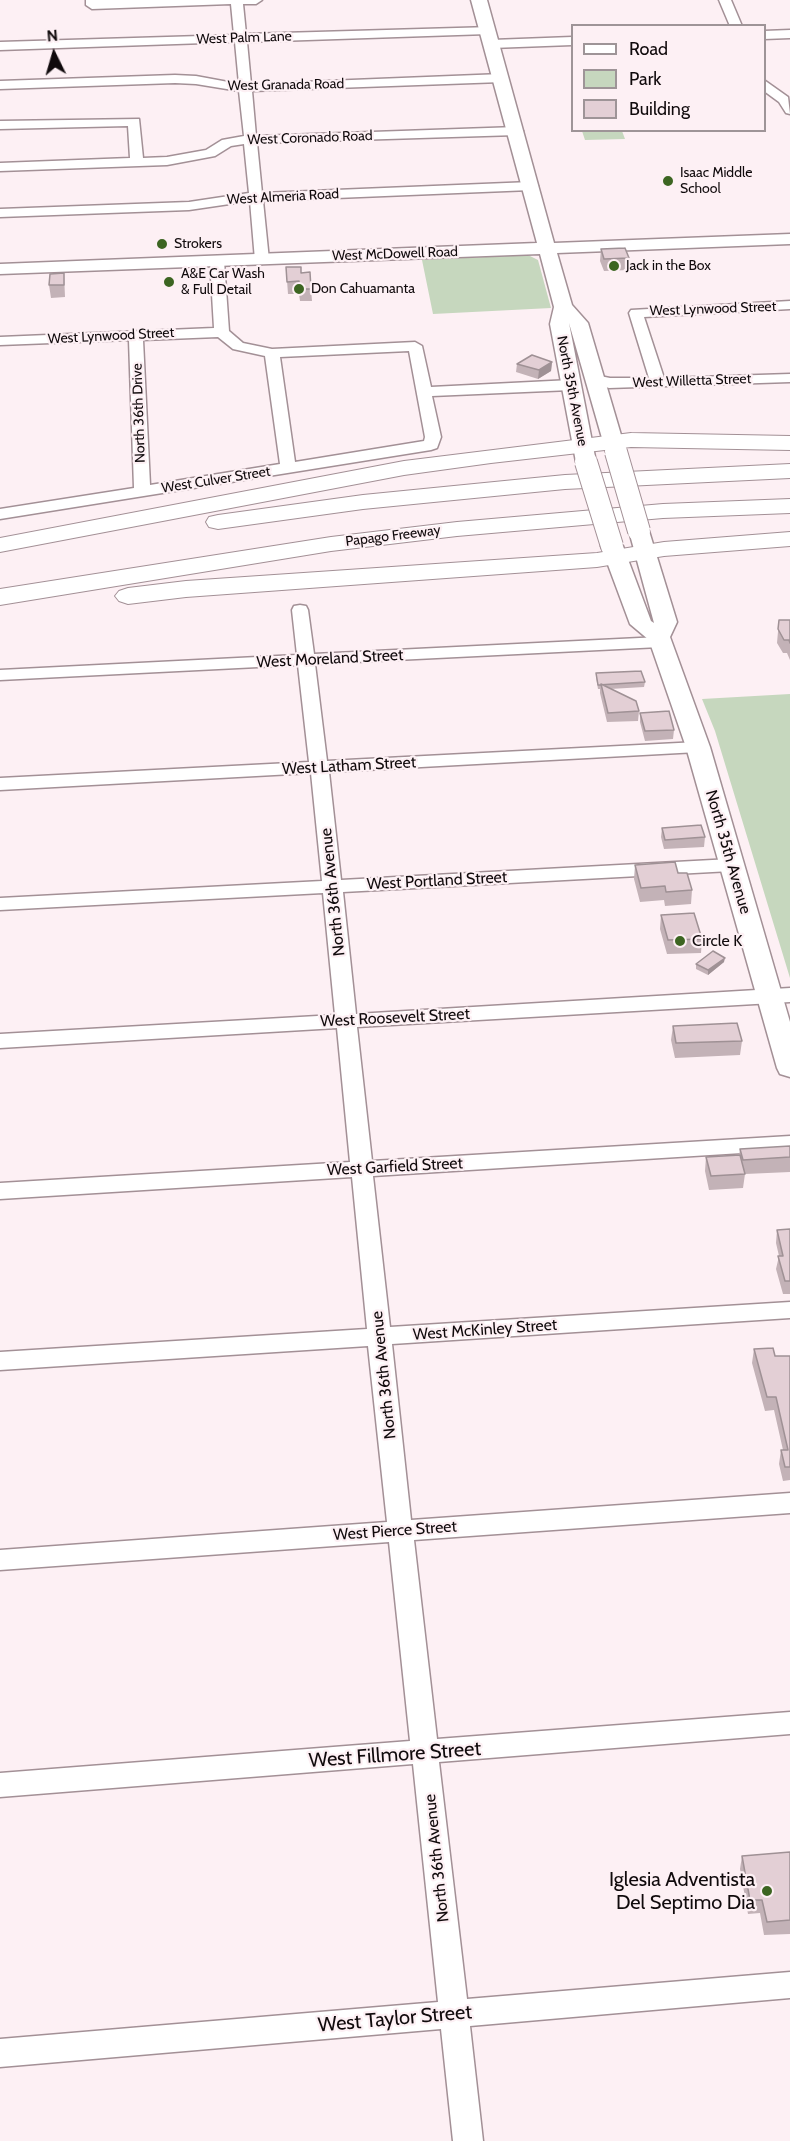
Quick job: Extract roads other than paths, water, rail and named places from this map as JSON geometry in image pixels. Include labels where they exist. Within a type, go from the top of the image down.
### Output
[{"type":"highway","points":[[0,545],[404,468],[614,447],[631,440],[790,443]]},
{"type":"highway","points":[[0,557],[221,522],[430,495],[606,479],[790,471]]},
{"type":"highway","name":"Papago Freeway","points":[[0,597],[240,558],[434,531],[663,511],[790,506]]},
{"type":"highway","points":[[0,610],[186,589],[644,548],[790,539]]},
{"type":"main road","name":"North 35th Avenue","points":[[479,0],[517,131],[563,307],[559,324],[582,449],[614,552],[641,624],[659,640],[698,747],[731,865],[780,996],[790,1068]]},
{"type":"main road","name":"West McDowell Road","points":[[0,269],[790,239]]},
{"type":"main road","name":"North 35th Avenue","points":[[563,307],[579,323],[666,622],[659,640]]},
{"type":"street","points":[[92,3],[256,0]]},
{"type":"street","points":[[725,0],[735,24]]},
{"type":"street","points":[[237,1],[262,260]]},
{"type":"street","points":[[766,35],[790,34]]},
{"type":"street","name":"West Palm Lane","points":[[0,46],[240,38],[490,37],[571,41]]},
{"type":"street","name":"West Granada Road","points":[[0,85],[175,79],[196,80],[233,88],[502,78]]},
{"type":"street","points":[[769,88],[790,89]]},
{"type":"street","points":[[769,88],[784,100],[790,110]]},
{"type":"street","points":[[0,125],[134,122],[137,163]]},
{"type":"street","name":"West Coronado Road","points":[[0,167],[137,163],[188,158],[210,153],[226,143],[249,140],[517,131]]},
{"type":"street","name":"West Almeria Road","points":[[0,213],[189,206],[227,199],[255,197],[531,186]]},
{"type":"street","points":[[217,261],[222,332],[238,346],[272,353],[415,346],[424,392],[571,385]]},
{"type":"street","name":"West Lynwood Street","points":[[658,383],[636,313],[790,306]]},
{"type":"street","name":"West Lynwood Street","points":[[0,341],[222,332]]},
{"type":"street","name":"North 36th Drive","points":[[136,335],[142,492]]},
{"type":"street","points":[[272,353],[288,468]]},
{"type":"street","name":"West Willetta Street","points":[[595,379],[609,383],[658,383],[790,378]]},
{"type":"street","name":"West Culver Street","points":[[0,514],[431,445],[433,437],[424,392]]},
{"type":"street","name":"North 36th Avenue","points":[[300,610],[347,1020],[468,2141]]},
{"type":"street","name":"West Moreland Street","points":[[0,675],[659,640]]},
{"type":"street","name":"West Latham Street","points":[[0,784],[698,747]]},
{"type":"street","name":"West Portland Street","points":[[0,904],[731,865]]},
{"type":"street","name":"West Roosevelt Street","points":[[0,1041],[780,996]]},
{"type":"street","name":"West Garfield Street","points":[[0,1191],[790,1143]]},
{"type":"street","name":"West McKinley Street","points":[[0,1362],[790,1310]]},
{"type":"street","name":"West Pierce Street","points":[[0,1560],[790,1503]]},
{"type":"street","name":"West Fillmore Street","points":[[0,1785],[790,1723]]},
{"type":"street","name":"West Taylor Street","points":[[0,2053],[790,1985]]},
{"type":"place","name":"Isaac Middle School","points":[[668,181]]},
{"type":"place","name":"Strokers","points":[[162,244]]},
{"type":"place","name":"Jack in the Box","points":[[614,266]]},
{"type":"place","name":"A&E Car Wash & Full Detail","points":[[169,282]]},
{"type":"place","name":"Don Cahuamanta","points":[[299,289]]},
{"type":"place","name":"Circle K","points":[[680,941]]},
{"type":"place","name":"Iglesia Adventista Del Septimo Dia","points":[[767,1891]]}]
